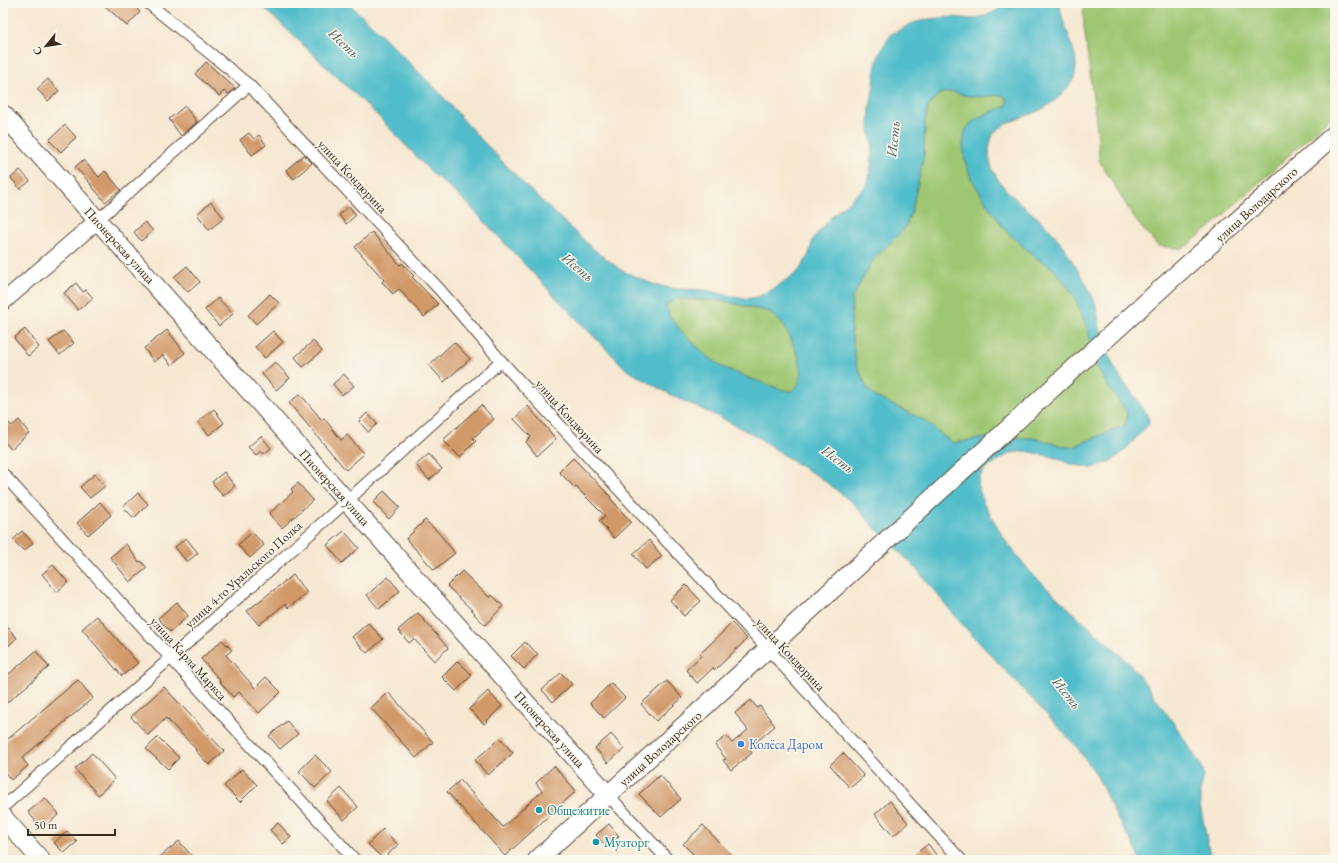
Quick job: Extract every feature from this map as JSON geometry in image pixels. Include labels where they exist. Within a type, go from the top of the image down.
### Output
[{"type":"main road","name":"Пионерская улица","points":[[3,114],[608,795]]},
{"type":"main road","name":"улица Володарского","points":[[537,860],[1176,275],[1335,134]]},
{"type":"main road","points":[[3,302],[98,220]]},
{"type":"main road","points":[[3,817],[41,860]]},
{"type":"street","name":"улица Кондюрина","points":[[148,3],[249,85],[440,290],[501,361],[961,860]]},
{"type":"street","points":[[98,220],[249,85]]},
{"type":"street","name":"улица 4-го Уральского Полка","points":[[3,807],[501,361]]},
{"type":"street","name":"улица Карла Маркса","points":[[3,474],[170,659],[355,860]]},
{"type":"street","name":"Пионерская улица","points":[[608,795],[668,860]]},
{"type":"green space","points":[[1083,3],[1335,3],[1335,113],[1213,225],[1183,249],[1158,246],[1136,221],[1099,160],[1098,137],[1084,27]]},
{"type":"green space","points":[[953,92],[968,96],[1003,95],[1008,101],[1006,106],[984,115],[972,122],[965,131],[963,144],[965,161],[971,178],[1005,230],[1035,257],[1054,269],[1073,294],[1087,326],[1097,367],[1109,388],[1126,410],[1127,419],[1125,425],[1073,447],[1063,446],[1033,438],[986,438],[953,443],[924,420],[874,396],[866,386],[856,363],[851,331],[852,298],[873,260],[905,228],[912,210],[924,154],[925,122],[928,108],[935,98],[941,93]]},
{"type":"green space","points":[[676,299],[724,301],[769,312],[783,324],[799,358],[802,372],[798,385],[792,391],[783,390],[722,367],[708,357],[682,332],[669,316],[666,305]]},
{"type":"water","name":"Исеть","points":[[259,3],[348,3],[437,90],[475,133],[526,186],[592,248],[621,270],[655,285],[675,289],[705,290],[744,299],[758,297],[770,291],[798,272],[808,257],[813,239],[832,216],[867,185],[870,174],[873,148],[869,128],[870,107],[876,64],[881,50],[891,34],[913,23],[929,19],[952,17],[972,19],[985,16],[998,10],[1001,3],[1060,3],[1064,24],[1075,56],[1076,67],[1074,77],[1069,86],[1051,104],[1007,124],[995,132],[992,137],[989,150],[990,163],[1002,184],[1020,203],[1043,222],[1064,247],[1080,273],[1095,302],[1100,329],[1114,367],[1142,406],[1149,420],[1149,424],[1121,454],[1109,462],[1092,468],[1073,465],[1053,457],[1026,451],[1010,453],[985,469],[979,478],[978,486],[984,504],[1005,540],[1031,573],[1126,660],[1142,679],[1177,728],[1202,767],[1204,776],[1200,792],[1200,805],[1211,860],[1141,860],[1118,820],[1096,774],[1076,746],[959,621],[914,566],[873,526],[854,504],[821,478],[756,436],[673,396],[627,370],[559,301],[468,204],[431,172],[377,115]],"holes":[[[953,92],[968,96],[981,97],[1003,95],[1008,101],[1006,106],[984,115],[972,122],[965,131],[963,144],[965,161],[971,178],[1005,230],[1035,257],[1054,269],[1073,294],[1087,326],[1097,367],[1109,388],[1126,410],[1127,419],[1125,425],[1073,447],[1063,446],[1033,438],[986,438],[953,443],[924,420],[874,396],[866,386],[856,363],[851,331],[852,298],[873,260],[905,228],[912,210],[924,154],[925,122],[928,108],[935,98],[941,93]],[[676,299],[724,301],[770,312],[783,324],[799,358],[802,372],[798,385],[792,391],[783,390],[722,367],[708,357],[682,332],[669,316],[666,305]]]},
{"type":"building","points":[[102,3],[131,3],[140,12],[127,26]]},
{"type":"building","points":[[206,62],[235,88],[228,94],[224,91],[219,96],[195,74]]},
{"type":"building","points":[[48,79],[59,91],[48,101],[37,89]]},
{"type":"building","points":[[185,106],[197,122],[181,136],[169,119]]},
{"type":"building","points":[[65,125],[76,137],[61,152],[49,140]]},
{"type":"building","points":[[249,133],[254,139],[259,135],[266,145],[252,155],[240,140]]},
{"type":"building","points":[[304,155],[312,163],[294,179],[286,170]]},
{"type":"building","points":[[83,160],[99,177],[105,171],[121,190],[105,202],[75,167]]},
{"type":"building","points":[[20,170],[30,181],[20,189],[11,178]]},
{"type":"building","points":[[211,202],[224,218],[209,230],[197,214]]},
{"type":"building","points":[[349,206],[356,215],[346,224],[339,215]]},
{"type":"building","points":[[145,222],[153,231],[141,241],[134,232]]},
{"type":"building","points":[[372,232],[400,265],[402,263],[414,276],[412,277],[438,304],[424,317],[399,289],[393,294],[382,282],[384,280],[355,247]]},
{"type":"building","points":[[187,266],[200,282],[188,292],[174,277]]},
{"type":"building","points":[[76,283],[83,292],[86,290],[93,298],[78,310],[64,293]]},
{"type":"building","points":[[270,294],[279,303],[256,324],[248,315]]},
{"type":"building","points":[[218,298],[233,314],[219,326],[205,310]]},
{"type":"building","points":[[25,329],[39,347],[28,356],[14,338]]},
{"type":"building","points":[[167,330],[185,353],[171,365],[163,355],[154,362],[144,348]]},
{"type":"building","points":[[63,331],[74,343],[60,355],[49,342]]},
{"type":"building","points":[[273,331],[283,342],[265,358],[255,347]]},
{"type":"building","points":[[313,341],[322,351],[303,367],[295,357]]},
{"type":"building","points":[[454,342],[470,359],[444,382],[429,365]]},
{"type":"building","points":[[275,362],[290,378],[276,390],[262,374]]},
{"type":"building","points":[[344,374],[354,386],[342,395],[333,384]]},
{"type":"building","points":[[300,394],[322,420],[324,418],[341,440],[347,435],[364,454],[346,470],[289,403]]},
{"type":"building","points":[[481,405],[494,419],[473,438],[476,441],[460,457],[443,440]]},
{"type":"building","points":[[528,406],[556,439],[537,456],[526,442],[531,437],[514,419]]},
{"type":"building","points":[[214,409],[224,423],[209,435],[198,422]]},
{"type":"building","points":[[367,413],[377,424],[368,432],[359,421]]},
{"type":"building","points":[[3,417],[12,426],[19,420],[29,433],[11,449],[3,440]]},
{"type":"building","points":[[261,436],[271,448],[264,454],[261,451],[256,455],[248,447]]},
{"type":"building","points":[[429,454],[442,469],[429,480],[416,465]]},
{"type":"building","points":[[573,458],[611,497],[610,498],[631,522],[614,538],[599,521],[605,516],[559,472]]},
{"type":"building","points":[[224,472],[235,486],[223,496],[212,482]]},
{"type":"building","points":[[95,474],[105,486],[90,498],[80,487]]},
{"type":"building","points":[[298,483],[313,500],[282,528],[269,514],[293,492],[291,489]]},
{"type":"building","points":[[384,491],[400,507],[389,519],[373,502]]},
{"type":"building","points":[[138,493],[148,504],[134,518],[123,507]]},
{"type":"building","points":[[100,502],[111,515],[88,535],[77,523]]},
{"type":"building","points":[[425,520],[437,531],[455,553],[434,570],[406,539]]},
{"type":"building","points":[[22,531],[33,543],[24,551],[13,540]]},
{"type":"building","points":[[344,531],[359,548],[342,563],[327,545]]},
{"type":"building","points":[[252,532],[264,545],[250,558],[238,545]]},
{"type":"building","points":[[186,538],[198,553],[187,562],[175,547]]},
{"type":"building","points":[[649,540],[662,556],[646,569],[633,554]]},
{"type":"building","points":[[126,544],[139,562],[141,561],[147,568],[130,582],[110,557]]},
{"type":"building","points":[[53,565],[68,582],[57,592],[42,574]]},
{"type":"building","points":[[462,571],[490,598],[492,595],[503,606],[485,625],[474,614],[475,613],[447,586]]},
{"type":"building","points":[[293,575],[307,593],[288,608],[285,604],[259,625],[247,611]]},
{"type":"building","points":[[388,577],[400,591],[379,609],[367,595]]},
{"type":"building","points":[[686,585],[701,601],[684,616],[670,600]]},
{"type":"building","points":[[177,602],[188,616],[170,632],[158,618]]},
{"type":"building","points":[[418,613],[448,648],[434,661],[414,639],[409,643],[398,630]]},
{"type":"building","points":[[97,616],[138,663],[122,676],[82,629]]},
{"type":"building","points":[[3,622],[17,638],[7,647],[3,643]]},
{"type":"building","points":[[368,623],[383,639],[367,653],[352,637]]},
{"type":"building","points":[[732,623],[747,639],[715,670],[713,668],[697,683],[686,670]]},
{"type":"building","points":[[222,640],[232,650],[226,655],[255,688],[266,677],[281,692],[259,713],[239,692],[233,697],[201,659]]},
{"type":"building","points":[[525,642],[538,654],[524,669],[511,656]]},
{"type":"building","points":[[36,651],[49,667],[3,706],[3,679]]},
{"type":"building","points":[[458,661],[472,675],[456,691],[442,677]]},
{"type":"building","points":[[561,673],[572,684],[553,702],[542,690]]},
{"type":"building","points":[[78,680],[93,698],[22,758],[28,766],[11,780],[3,770],[3,743]]},
{"type":"building","points":[[667,681],[682,698],[656,721],[641,704]]},
{"type":"building","points":[[611,683],[625,698],[604,718],[590,703]]},
{"type":"building","points":[[164,687],[224,751],[209,765],[195,750],[196,749],[166,718],[148,735],[131,717]]},
{"type":"building","points":[[488,691],[502,706],[484,724],[469,709]]},
{"type":"building","points":[[388,692],[433,742],[416,758],[371,708]]},
{"type":"building","points":[[751,700],[757,708],[760,706],[775,726],[749,748],[752,753],[731,770],[723,760],[726,759],[715,745],[726,736],[732,743],[748,730],[735,713]]},
{"type":"building","points":[[287,721],[298,734],[280,749],[269,736]]},
{"type":"building","points":[[611,734],[624,749],[608,763],[595,748]]},
{"type":"building","points":[[158,737],[179,758],[168,769],[146,749]]},
{"type":"building","points":[[500,738],[513,753],[488,775],[475,760]]},
{"type":"building","points":[[92,753],[115,779],[98,795],[75,769]]},
{"type":"building","points":[[843,753],[864,776],[850,788],[830,765]]},
{"type":"building","points":[[315,755],[332,772],[315,788],[299,771]]},
{"type":"building","name":"Общежитие","points":[[554,766],[576,791],[505,856],[447,792],[460,780],[503,827],[542,791],[536,783]]},
{"type":"building","points":[[242,769],[257,785],[240,802],[224,786]]},
{"type":"building","points":[[660,775],[681,799],[661,817],[639,794]]},
{"type":"building","points":[[341,788],[358,807],[344,820],[327,801]]},
{"type":"building","points":[[45,798],[59,814],[42,829],[28,812]]},
{"type":"building","points":[[890,801],[908,823],[893,836],[875,814]]},
{"type":"building","points":[[278,823],[291,837],[283,844],[270,830]]},
{"type":"building","points":[[609,824],[619,836],[607,847],[596,835]]},
{"type":"building","points":[[703,825],[736,860],[699,860],[683,844]]},
{"type":"building","points":[[383,829],[398,845],[383,859],[368,844]]},
{"type":"building","points":[[67,831],[77,842],[64,853],[54,843]]},
{"type":"building","points":[[179,841],[195,860],[156,860],[167,851]]},
{"type":"building","points":[[928,844],[937,856],[932,860],[908,860]]},
{"type":"place","name":"Колёса Даром","points":[[741,744]]},
{"type":"place","name":"Общежитие","points":[[539,810]]},
{"type":"place","name":"Музторг","points":[[596,842]]}]
